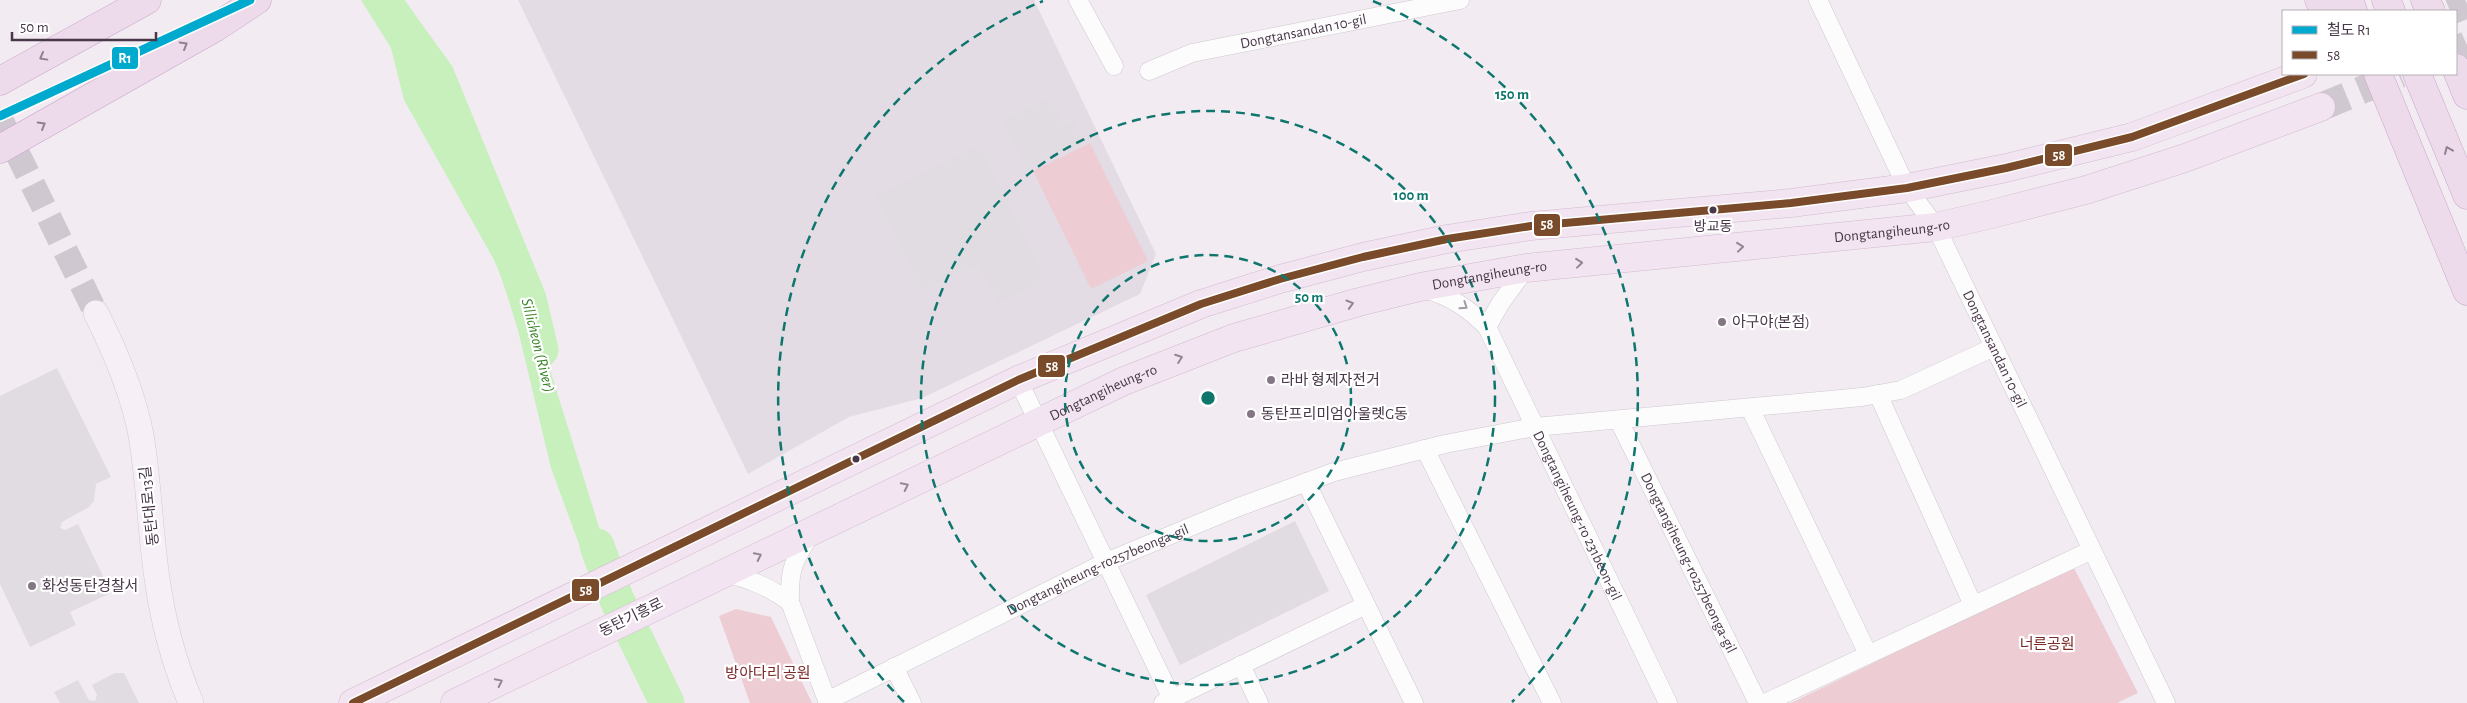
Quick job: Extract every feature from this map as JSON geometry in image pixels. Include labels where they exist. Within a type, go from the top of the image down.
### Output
[{"type":"highway","points":[[0,80],[147,0]]},
{"type":"highway","points":[[0,149],[216,27],[257,0]]},
{"type":"highway","points":[[2457,70],[2467,95]]},
{"type":"highway","points":[[2361,75],[2444,236]]},
{"type":"highway","points":[[2378,75],[2467,291]]},
{"type":"highway","points":[[2417,75],[2467,195]]},
{"type":"main road","points":[[353,703],[1018,380],[1201,304],[1280,279],[1373,255],[1447,239],[1531,226],[1791,203],[1907,188],[2006,168],[2132,137],[2300,75]]},
{"type":"main road","name":"Dongtangiheung-ro","points":[[698,585],[1132,377],[1234,338],[1350,304],[1420,287],[1526,268],[1936,227],[2086,190],[2210,149],[2321,107]]},
{"type":"main road","name":"동탄기흥로","points":[[455,703],[698,585]]},
{"type":"street","points":[[1078,0],[1114,66]]},
{"type":"street","name":"Dongtansandan 10-gil","points":[[1149,71],[1192,52],[1460,0]]},
{"type":"street","name":"Dongtansandan 10-gil","points":[[1818,0],[1907,188],[1936,227],[2092,550],[2160,701]]},
{"type":"street","points":[[1487,327],[1510,288],[1526,268]]},
{"type":"street","name":"Dongtangiheung-ro 231beon-gil","points":[[1420,287],[1446,296],[1468,308],[1487,327],[1668,703]]},
{"type":"street","name":"동탄대로13길","points":[[96,313],[123,375],[140,433],[163,617],[170,647],[191,703]]},
{"type":"street","name":"Dongtangiheung-ro257beonga-gil","points":[[828,702],[1106,562],[1236,508],[1334,472],[1425,449],[1535,427],[1750,408],[1901,390],[1994,347]]},
{"type":"street","points":[[1018,380],[1106,562],[1170,701],[1366,605]]},
{"type":"street","points":[[1878,394],[1973,605]]},
{"type":"street","points":[[1750,408],[1868,654]]},
{"type":"street","name":"Dongtangiheung-ro257beonga-gil","points":[[1619,421],[1758,703]]},
{"type":"street","points":[[1425,449],[1552,703]]},
{"type":"street","points":[[1306,482],[1414,703]]},
{"type":"street","points":[[813,530],[793,561],[789,584],[790,602],[828,702]]},
{"type":"street","points":[[1764,703],[2092,550]]},
{"type":"street","points":[[724,573],[752,580],[770,588],[790,602]]},
{"type":"street","points":[[1241,665],[1259,703]]},
{"type":"street","points":[[894,668],[912,703]]},
{"type":"shaded area","points":[[518,0],[1034,0],[1156,254],[1140,294],[922,398],[849,417],[748,474]]},
{"type":"shaded area","points":[[1050,98],[1063,125],[1073,121],[1083,141],[1026,168],[1003,121]]},
{"type":"shaded area","points":[[980,145],[1041,269],[1038,284],[998,303],[978,264],[922,291],[875,196]]},
{"type":"shaded area","points":[[57,368],[111,477],[96,484],[94,501],[89,507],[62,522],[60,528],[65,530],[78,524],[111,593],[70,612],[76,625],[30,647],[0,584],[0,396]]},
{"type":"shaded area","points":[[1295,521],[1329,591],[1180,665],[1146,595]]},
{"type":"shaded area","points":[[115,673],[124,673],[139,703],[60,703],[54,692],[78,680],[89,700],[95,701],[97,695],[92,685]]},
{"type":"green space","points":[[1090,143],[1148,261],[1091,289],[1033,171]]},
{"type":"green space","name":"너른공원","points":[[2073,566],[2138,693],[2117,703],[1791,703]]},
{"type":"green space","name":"방아다리 공원","points":[[736,609],[771,617],[812,703],[750,703],[719,616]]},
{"type":"water","points":[[361,0],[384,0],[417,48],[449,105],[529,302],[618,588],[608,596],[608,604],[623,596],[652,663],[672,703],[652,703],[603,608],[608,605],[598,596],[551,468],[518,330],[498,267],[404,100],[391,48]]},
{"type":"pier","points":[[609,554],[621,587],[609,601],[622,593],[625,594],[651,654],[629,665],[600,609],[604,604],[595,597],[584,566]]},
{"type":"waterway","name":"Sillicheon (River)","points":[[383,0],[437,75],[529,299],[541,350]]},
{"type":"waterway","name":"Sillicheon (River)","points":[[597,546],[617,600],[667,703]]},
{"type":"tunnel","points":[[2452,10],[2467,4]]},
{"type":"tunnel","points":[[2457,50],[2467,45]]},
{"type":"tunnel","points":[[2321,107],[2398,75]]},
{"type":"tunnel","points":[[0,118],[96,313]]},
{"type":"rail line","name":"R1","points":[[0,116],[250,0]]},
{"type":"transit line","name":"58","points":[[353,703],[1018,380],[1201,304],[1280,279],[1363,257],[1447,239],[1531,226],[1791,203],[1907,188],[2006,168],[2132,137],[2301,75]]},
{"type":"place","name":"방교동","points":[[1713,210]]},
{"type":"place","name":"아구야(본점)","points":[[1722,322]]},
{"type":"place","name":"라바 형제자전거","points":[[1271,380]]},
{"type":"place","name":"동탄프리미엄아울렛G동","points":[[1251,414]]},
{"type":"place","name":"화성동탄경찰서","points":[[32,586]]}]
